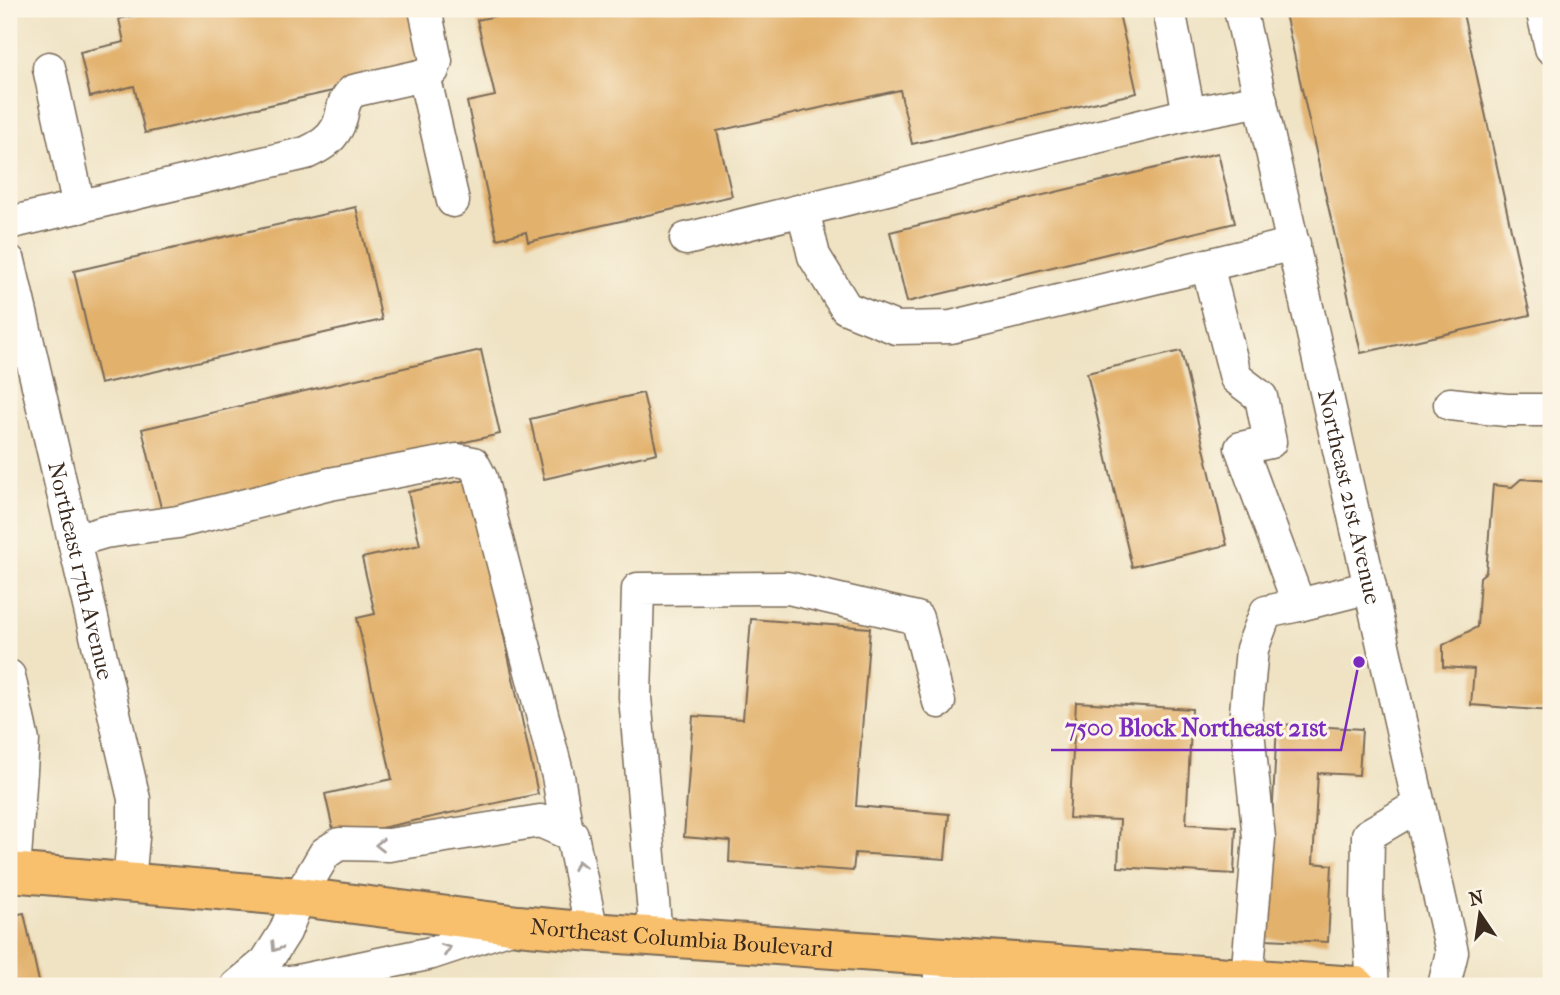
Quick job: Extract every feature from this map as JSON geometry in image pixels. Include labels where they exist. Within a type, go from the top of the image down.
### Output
[{"type":"main road","name":"Northeast Columbia Boulevard","points":[[11,872],[299,897],[518,925],[656,936],[941,972],[1180,980],[1247,979],[1356,986]]},
{"type":"street","points":[[9,223],[306,153],[325,144],[339,126],[345,98],[353,91],[424,75],[433,70],[436,61],[425,9]]},
{"type":"street","points":[[1169,9],[1189,114]]},
{"type":"street","name":"Northeast 21st Avenue","points":[[1240,9],[1452,951],[1444,986]]},
{"type":"street","points":[[1542,9],[1551,48]]},
{"type":"street","points":[[49,68],[79,207]]},
{"type":"street","points":[[424,75],[453,201]]},
{"type":"street","points":[[686,239],[1189,114],[1261,100]]},
{"type":"street","points":[[803,210],[814,256],[846,308],[896,328],[951,327],[1294,244]]},
{"type":"street","name":"Northeast 17th Avenue","points":[[9,261],[134,799],[129,882]]},
{"type":"street","points":[[1207,265],[1236,378],[1261,397],[1270,442],[1241,448],[1299,605]]},
{"type":"street","points":[[1450,404],[1506,410],[1551,410]]},
{"type":"street","points":[[74,541],[105,531],[178,522],[330,484],[457,460],[473,463],[481,478],[558,776],[567,832]]},
{"type":"street","points":[[1247,979],[1259,838],[1246,712],[1252,649],[1266,612],[1370,587]]},
{"type":"street","points":[[656,936],[635,697],[638,589],[788,588],[917,618],[939,702]]},
{"type":"street","points":[[9,676],[23,741],[14,805],[11,872]]},
{"type":"street","points":[[1373,986],[1367,899],[1368,835],[1419,806]]},
{"type":"street","points":[[237,986],[266,962],[285,932],[299,897],[325,853],[339,844],[389,845],[540,821],[572,835],[592,932]]},
{"type":"street","points":[[257,986],[354,978],[518,925]]},
{"type":"building","points":[[163,9],[412,9],[426,70],[145,133],[134,86],[90,97],[80,52],[124,42],[119,19]]},
{"type":"building","points":[[527,9],[1118,9],[1137,93],[912,144],[900,90],[717,131],[732,196],[528,242],[526,232],[497,239],[467,102],[495,96],[477,20]]},
{"type":"building","points":[[1284,9],[1462,9],[1530,315],[1361,353]]},
{"type":"building","points":[[1218,153],[1235,223],[907,302],[890,232]]},
{"type":"building","points":[[356,207],[382,320],[100,384],[74,271]]},
{"type":"building","points":[[481,350],[500,434],[162,512],[142,429]]},
{"type":"building","points":[[1181,351],[1227,545],[1132,567],[1087,373]]},
{"type":"building","points":[[643,393],[657,453],[544,479],[530,419]]},
{"type":"building","points":[[470,479],[538,794],[335,838],[325,794],[392,779],[357,618],[375,614],[362,558],[420,545],[408,492]]},
{"type":"building","points":[[1521,479],[1551,481],[1551,711],[1471,705],[1474,669],[1443,667],[1443,645],[1477,627],[1480,577],[1486,572],[1493,485],[1512,487]]},
{"type":"building","points":[[751,619],[870,628],[856,806],[949,814],[945,859],[855,853],[853,871],[729,862],[730,841],[684,837],[693,716],[743,719]]},
{"type":"building","points":[[1076,702],[1192,709],[1186,824],[1236,827],[1234,874],[1118,867],[1120,820],[1069,818]]},
{"type":"building","points":[[1277,724],[1362,729],[1359,775],[1318,773],[1313,863],[1332,865],[1328,942],[1266,939]]},
{"type":"building","points":[[24,913],[40,986],[9,986],[9,916]]},
{"type":"place","name":"7500 Block Northeast 21st","points":[[1359,662]]}]
